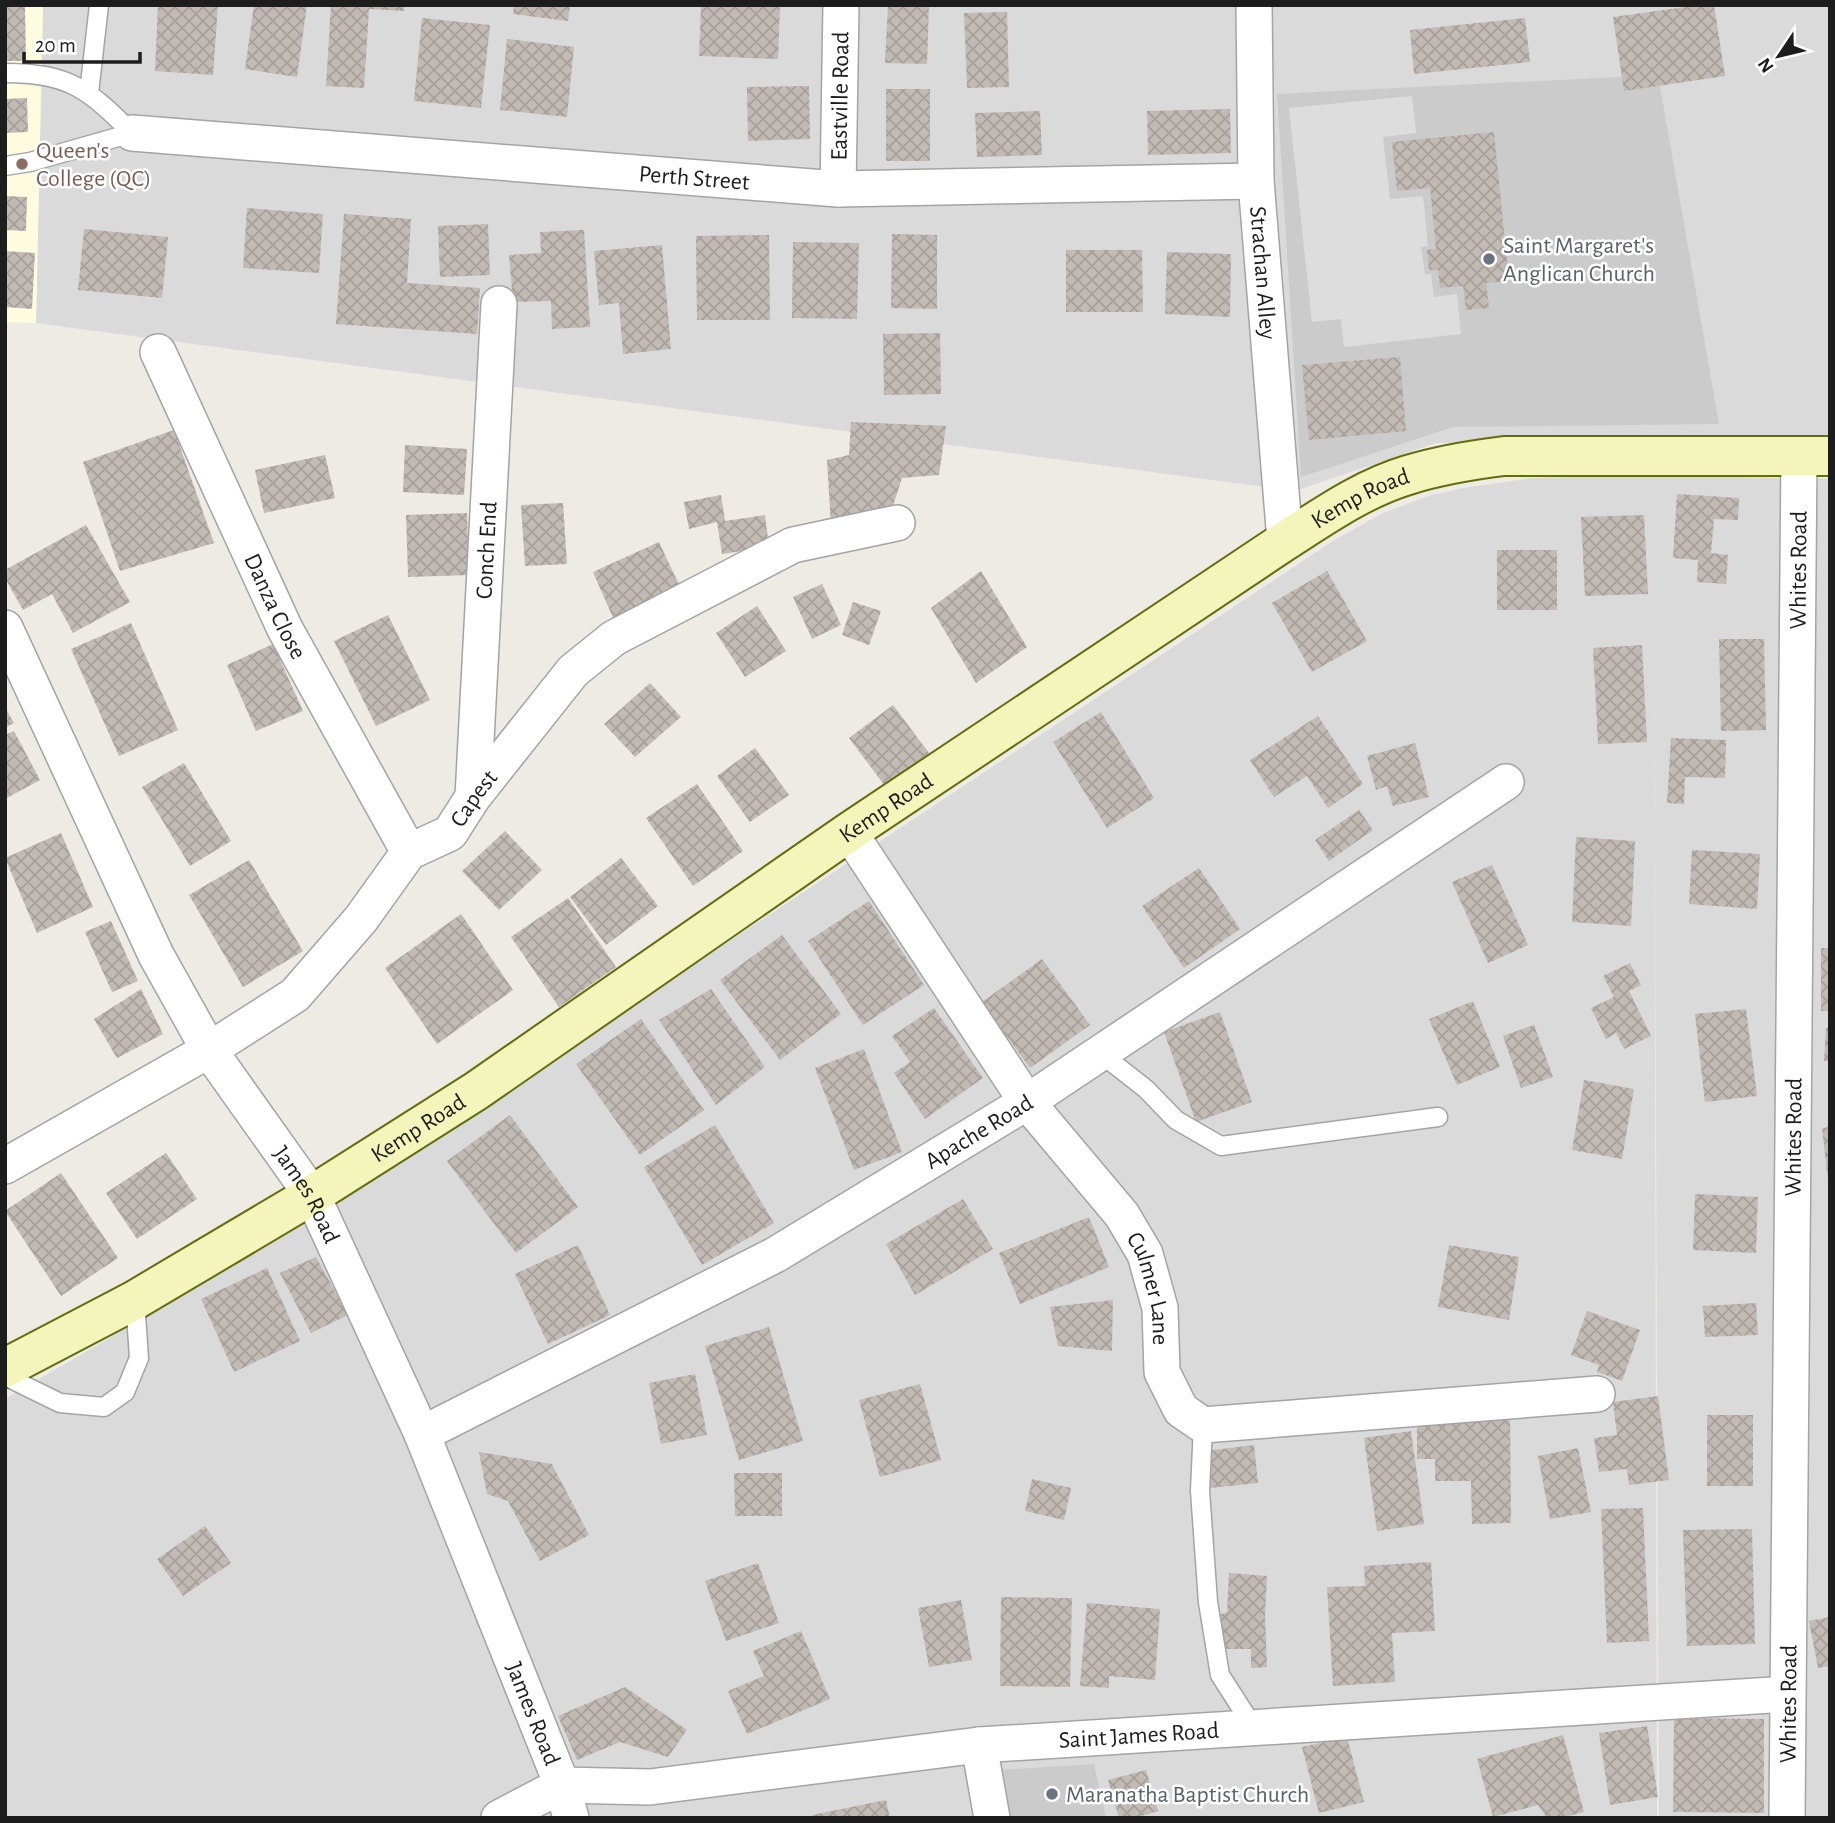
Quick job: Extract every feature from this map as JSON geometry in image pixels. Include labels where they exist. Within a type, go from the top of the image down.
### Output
[{"type":"street","name":"Eastville Road","points":[[838,189],[841,5]]},
{"type":"street","name":"Strachan Alley","points":[[1254,5],[1256,181],[1284,541]]},
{"type":"street","name":"Perth Street","points":[[132,133],[838,189],[1256,181]]},
{"type":"street","name":"Conch End","points":[[472,797],[499,304]]},
{"type":"street","name":"Danza Close","points":[[158,352],[285,629],[409,852]]},
{"type":"street","name":"Kemp Road","points":[[5,1368],[135,1300],[312,1195],[476,1091],[849,832],[1284,541],[1350,500],[1406,475],[1458,462],[1504,456],[1814,456]]},
{"type":"street","name":"Whites Road","points":[[1787,1818],[1787,1693],[1814,456]]},
{"type":"street","name":"Capest","points":[[5,1166],[209,1050],[295,995],[361,919],[409,852],[450,833],[472,797],[573,671],[614,638],[793,545],[897,523]]},
{"type":"street","name":"James Road","points":[[5,628],[156,955],[209,1050],[312,1195],[422,1434],[562,1784],[571,1818]]},
{"type":"street","name":"Apache Road","points":[[422,1434],[775,1255],[1027,1102],[1506,782]]},
{"type":"street","name":"Culmer Lane","points":[[849,832],[1027,1102],[1122,1215],[1145,1254],[1160,1308],[1162,1371],[1181,1410],[1203,1425]]},
{"type":"street","points":[[1203,1425],[1597,1394]]},
{"type":"street","name":"Saint James Road","points":[[562,1784],[650,1787],[979,1745],[1787,1693]]},
{"type":"street","points":[[979,1745],[992,1818]]},
{"type":"street","points":[[499,1818],[562,1784]]},
{"type":"lane","points":[[89,93],[99,5]]},
{"type":"lane","points":[[5,73],[49,75],[67,81],[89,93],[132,133]]},
{"type":"lane","points":[[5,166],[30,162],[132,133]]},
{"type":"lane","points":[[1100,1053],[1146,1089],[1176,1121],[1221,1146],[1438,1117]]},
{"type":"lane","points":[[5,1376],[60,1403],[104,1407],[125,1392],[139,1358],[135,1300]]},
{"type":"lane","points":[[1203,1425],[1200,1491],[1208,1602],[1220,1675],[1254,1728]]},
{"type":"shaded area","name":"Queen's College (QC)","points":[[5,5],[43,5],[36,323],[5,322]]},
{"type":"shaded area","points":[[43,5],[1830,5],[1830,439],[1436,443],[1295,491],[36,323]]},
{"type":"shaded area","name":"Saint Margaret's Anglican Church","points":[[1658,75],[1719,424],[1453,427],[1301,477],[1277,94]]},
{"type":"shaded area","points":[[1412,96],[1416,133],[1383,137],[1390,199],[1423,196],[1428,246],[1421,247],[1425,275],[1431,274],[1434,297],[1457,294],[1461,334],[1344,347],[1341,319],[1312,322],[1289,108]]},
{"type":"shaded area","points":[[1652,475],[1830,479],[1830,1818],[1659,1818],[1654,671],[1657,1818],[5,1818],[5,1399],[291,1232],[1333,541],[1381,514],[1428,496],[1463,488],[1533,478]]},
{"type":"shaded area","name":"Maranatha Baptist Church","points":[[1094,1764],[1106,1818],[1008,1818],[998,1770]]},
{"type":"building","points":[[158,5],[218,5],[213,75],[155,71]]},
{"type":"building","points":[[254,5],[307,5],[297,77],[245,69]]},
{"type":"building","points":[[331,5],[404,5],[404,11],[369,9],[364,88],[326,86]]},
{"type":"building","points":[[514,5],[570,5],[568,21],[513,14]]},
{"type":"building","points":[[701,5],[780,5],[778,59],[699,56]]},
{"type":"building","points":[[888,5],[929,5],[927,64],[885,63]]},
{"type":"building","points":[[1714,5],[1725,76],[1624,91],[1613,17]]},
{"type":"building","points":[[5,7],[25,7],[26,61],[5,61]]},
{"type":"building","points":[[1007,12],[1009,87],[967,88],[964,13]]},
{"type":"building","points":[[422,18],[490,25],[481,108],[414,101]]},
{"type":"building","points":[[1525,18],[1530,62],[1414,74],[1410,30]]},
{"type":"building","points":[[507,39],[574,47],[567,117],[500,110]]},
{"type":"building","points":[[809,86],[810,139],[748,141],[747,87]]},
{"type":"building","points":[[886,89],[930,89],[930,161],[886,161]]},
{"type":"building","points":[[27,98],[28,132],[5,133],[5,99]]},
{"type":"building","points":[[1230,109],[1231,153],[1148,155],[1147,111]]},
{"type":"building","points":[[1040,111],[1042,155],[977,157],[975,113]]},
{"type":"building","points":[[1494,132],[1509,281],[1486,283],[1489,308],[1466,310],[1463,286],[1440,288],[1438,270],[1429,270],[1427,250],[1436,249],[1430,188],[1397,191],[1392,142]]},
{"type":"building","points":[[5,196],[27,197],[26,231],[5,230]]},
{"type":"building","points":[[247,208],[323,214],[319,273],[243,268]]},
{"type":"building","points":[[344,214],[411,219],[407,283],[480,288],[477,334],[336,324]]},
{"type":"building","points":[[488,224],[490,275],[440,277],[438,226]]},
{"type":"building","points":[[84,229],[168,237],[162,298],[78,290]]},
{"type":"building","points":[[584,230],[590,327],[552,329],[551,301],[513,302],[509,255],[541,253],[540,232]]},
{"type":"building","points":[[892,234],[937,235],[937,309],[891,308]]},
{"type":"building","points":[[769,235],[770,320],[697,320],[696,236]]},
{"type":"building","points":[[793,242],[859,243],[857,319],[792,318]]},
{"type":"building","points":[[662,245],[671,349],[623,354],[619,303],[599,305],[594,251]]},
{"type":"building","points":[[1066,250],[1142,250],[1143,312],[1066,312]]},
{"type":"building","points":[[5,251],[35,253],[32,309],[5,307]]},
{"type":"building","points":[[1167,252],[1231,254],[1230,317],[1165,314]]},
{"type":"building","points":[[940,333],[941,394],[884,395],[883,334]]},
{"type":"building","points":[[1400,357],[1406,431],[1309,440],[1302,365]]},
{"type":"building","points":[[851,422],[946,426],[939,475],[902,478],[892,509],[831,526],[827,460],[849,455]]},
{"type":"building","points":[[174,430],[214,543],[120,571],[83,462]]},
{"type":"building","points":[[405,445],[467,449],[464,495],[403,492]]},
{"type":"building","points":[[325,455],[335,498],[264,513],[255,470]]},
{"type":"building","points":[[1677,494],[1739,498],[1738,520],[1714,519],[1711,553],[1728,555],[1726,584],[1697,582],[1698,560],[1673,558]]},
{"type":"building","points":[[721,495],[725,521],[765,515],[769,547],[722,554],[717,522],[689,529],[684,502]]},
{"type":"building","points":[[563,503],[567,564],[525,566],[521,505]]},
{"type":"building","points":[[467,513],[469,575],[408,577],[406,515]]},
{"type":"building","points":[[1644,515],[1648,594],[1585,596],[1581,517]]},
{"type":"building","points":[[86,525],[130,602],[73,633],[52,594],[23,610],[5,578],[5,570]]},
{"type":"building","points":[[659,542],[681,589],[614,620],[593,572]]},
{"type":"building","points":[[1497,550],[1557,550],[1557,610],[1497,610]]},
{"type":"building","points":[[981,571],[1027,647],[976,683],[931,608]]},
{"type":"building","points":[[1327,571],[1367,641],[1312,672],[1272,603]]},
{"type":"building","points":[[822,584],[841,625],[812,639],[793,597]]},
{"type":"building","points":[[853,602],[881,611],[869,645],[842,635]]},
{"type":"building","points":[[757,606],[786,651],[745,677],[716,633]]},
{"type":"building","points":[[388,615],[430,700],[376,726],[334,641]]},
{"type":"building","points":[[131,623],[178,730],[119,756],[71,649]]},
{"type":"building","points":[[1719,639],[1764,639],[1766,730],[1721,731]]},
{"type":"building","points":[[273,644],[303,711],[256,731],[227,665]]},
{"type":"building","points":[[1642,645],[1647,742],[1598,744],[1593,648]]},
{"type":"building","points":[[650,683],[681,717],[635,757],[604,724]]},
{"type":"building","points":[[893,705],[929,753],[885,786],[849,738]]},
{"type":"building","points":[[5,707],[14,723],[5,728]]},
{"type":"building","points":[[1101,712],[1154,798],[1107,828],[1053,742]]},
{"type":"building","points":[[1318,716],[1363,784],[1328,808],[1307,776],[1274,797],[1250,760]]},
{"type":"building","points":[[14,731],[40,780],[5,799],[5,735]]},
{"type":"building","points":[[1671,738],[1726,740],[1725,778],[1685,777],[1684,804],[1667,803]]},
{"type":"building","points":[[1415,743],[1429,797],[1393,806],[1387,786],[1376,790],[1367,756]]},
{"type":"building","points":[[755,748],[789,795],[750,822],[717,776]]},
{"type":"building","points":[[184,763],[231,841],[190,866],[142,787]]},
{"type":"building","points":[[697,784],[743,851],[693,886],[646,818]]},
{"type":"building","points":[[1359,810],[1373,830],[1329,861],[1315,840]]},
{"type":"building","points":[[505,831],[542,870],[499,910],[462,871]]},
{"type":"building","points":[[61,833],[93,907],[37,933],[5,858]]},
{"type":"building","points":[[1576,837],[1635,841],[1631,926],[1572,922]]},
{"type":"building","points":[[1692,850],[1760,854],[1757,909],[1689,904]]},
{"type":"building","points":[[621,858],[658,906],[606,945],[570,897]]},
{"type":"building","points":[[249,860],[303,951],[243,987],[189,895]]},
{"type":"building","points":[[1492,865],[1528,945],[1488,963],[1452,882]]},
{"type":"building","points":[[1199,868],[1240,929],[1184,968],[1142,906]]},
{"type":"building","points":[[568,898],[616,967],[559,1007],[511,937]]},
{"type":"building","points":[[869,901],[924,985],[863,1025],[808,941]]},
{"type":"building","points":[[461,914],[513,990],[437,1044],[385,968]]},
{"type":"building","points":[[111,921],[138,981],[112,992],[85,932]]},
{"type":"building","points":[[782,935],[841,1014],[780,1060],[720,980]]},
{"type":"building","points":[[1821,948],[1830,948],[1830,1011],[1821,1011]]},
{"type":"building","points":[[1042,959],[1090,1025],[1030,1068],[982,1002]]},
{"type":"building","points":[[1630,963],[1641,985],[1629,991],[1651,1036],[1624,1049],[1616,1033],[1606,1039],[1591,1008],[1614,997],[1603,976]]},
{"type":"building","points":[[141,989],[163,1034],[117,1058],[94,1019]]},
{"type":"building","points":[[711,989],[765,1067],[716,1105],[659,1020]]},
{"type":"building","points":[[1473,1001],[1500,1067],[1457,1085],[1429,1019]]},
{"type":"building","points":[[934,1008],[983,1078],[925,1119],[894,1073],[910,1062],[892,1036]]},
{"type":"building","points":[[1746,1009],[1757,1096],[1705,1102],[1695,1014]]},
{"type":"building","points":[[1220,1012],[1252,1102],[1196,1122],[1164,1032]]},
{"type":"building","points":[[641,1019],[704,1110],[640,1155],[576,1064]]},
{"type":"building","points":[[1534,1025],[1553,1077],[1521,1088],[1503,1036]]},
{"type":"building","points":[[1826,1028],[1830,1028],[1830,1061],[1824,1061]]},
{"type":"building","points":[[864,1049],[902,1152],[854,1170],[815,1068]]},
{"type":"building","points":[[1584,1080],[1634,1089],[1622,1159],[1572,1150]]},
{"type":"building","points":[[510,1115],[578,1207],[516,1253],[447,1161]]},
{"type":"building","points":[[715,1125],[774,1223],[702,1265],[644,1167]]},
{"type":"building","points":[[1830,1127],[1830,1180],[1828,1180],[1822,1128]]},
{"type":"building","points":[[166,1153],[197,1199],[137,1239],[106,1193]]},
{"type":"building","points":[[61,1173],[118,1258],[61,1296],[5,1211]]},
{"type":"building","points":[[1695,1194],[1758,1197],[1756,1253],[1693,1250]]},
{"type":"building","points":[[963,1199],[993,1249],[915,1295],[886,1244]]},
{"type":"building","points":[[1089,1217],[1109,1267],[1020,1304],[999,1253]]},
{"type":"building","points":[[578,1245],[610,1315],[548,1344],[515,1274]]},
{"type":"building","points":[[1449,1245],[1519,1257],[1509,1320],[1438,1307]]},
{"type":"building","points":[[316,1257],[348,1315],[311,1333],[280,1273]]},
{"type":"building","points":[[267,1268],[300,1341],[234,1372],[201,1299]]},
{"type":"building","points":[[1113,1300],[1112,1351],[1058,1346],[1050,1307]]},
{"type":"building","points":[[1756,1303],[1758,1335],[1705,1337],[1703,1306]]},
{"type":"building","points":[[1587,1311],[1640,1330],[1622,1381],[1597,1372],[1599,1365],[1571,1355]]},
{"type":"building","points":[[769,1327],[803,1441],[739,1460],[705,1346]]},
{"type":"building","points":[[695,1374],[707,1435],[661,1444],[649,1383]]},
{"type":"building","points":[[920,1384],[941,1460],[880,1477],[859,1400]]},
{"type":"building","points":[[1658,1396],[1669,1480],[1629,1485],[1627,1469],[1599,1472],[1594,1438],[1617,1435],[1613,1402]]},
{"type":"building","points":[[1510,1411],[1511,1523],[1472,1524],[1471,1481],[1435,1481],[1435,1459],[1417,1459],[1417,1424],[1456,1424],[1456,1412]]},
{"type":"building","points":[[1707,1415],[1753,1415],[1753,1486],[1707,1486]]},
{"type":"building","points":[[1411,1431],[1424,1524],[1377,1531],[1364,1438]]},
{"type":"building","points":[[1254,1445],[1258,1483],[1210,1488],[1205,1451]]},
{"type":"building","points":[[1578,1448],[1591,1512],[1550,1519],[1538,1456]]},
{"type":"building","points":[[479,1452],[552,1464],[589,1535],[540,1561],[508,1501],[487,1494]]},
{"type":"building","points":[[734,1473],[782,1473],[782,1516],[735,1516]]},
{"type":"building","points":[[1032,1479],[1071,1488],[1064,1520],[1025,1511]]},
{"type":"building","points":[[1643,1508],[1649,1641],[1607,1643],[1601,1509]]},
{"type":"building","points":[[205,1526],[231,1563],[183,1596],[157,1559]]},
{"type":"building","points":[[1752,1529],[1755,1644],[1687,1646],[1683,1530]]},
{"type":"building","points":[[1431,1562],[1435,1631],[1392,1633],[1395,1682],[1333,1686],[1327,1587],[1365,1586],[1364,1566]]},
{"type":"building","points":[[758,1563],[779,1623],[726,1641],[705,1581]]},
{"type":"building","points":[[1229,1573],[1267,1576],[1267,1667],[1251,1668],[1251,1649],[1220,1649],[1219,1615],[1227,1612]]},
{"type":"building","points":[[1001,1597],[1072,1598],[1070,1687],[1000,1686]]},
{"type":"building","points":[[961,1600],[972,1660],[929,1667],[918,1608]]},
{"type":"building","points":[[1087,1603],[1160,1609],[1155,1680],[1109,1676],[1109,1688],[1080,1686]]},
{"type":"building","points":[[1830,1617],[1830,1666],[1818,1668],[1809,1621]]},
{"type":"building","points":[[801,1631],[830,1699],[747,1734],[728,1691],[764,1676],[753,1651]]},
{"type":"building","points":[[625,1687],[687,1730],[668,1757],[620,1742],[577,1760],[558,1716]]},
{"type":"building","points":[[1674,1718],[1764,1719],[1764,1813],[1673,1812]]},
{"type":"building","points":[[1647,1726],[1658,1797],[1610,1805],[1599,1733]]},
{"type":"building","points":[[1563,1735],[1584,1812],[1561,1818],[1547,1818],[1538,1805],[1493,1817],[1477,1759]]},
{"type":"building","points":[[1347,1737],[1364,1802],[1319,1813],[1302,1747]]},
{"type":"building","points":[[1146,1770],[1158,1811],[1135,1818],[1119,1818],[1108,1780]]},
{"type":"building","points":[[886,1800],[890,1818],[813,1818],[812,1815]]},
{"type":"place","name":"Queen's College (QC)","points":[[22,164]]},
{"type":"place","name":"Saint Margaret's Anglican Church","points":[[1489,259]]},
{"type":"place","name":"Maranatha Baptist Church","points":[[1052,1794]]}]
